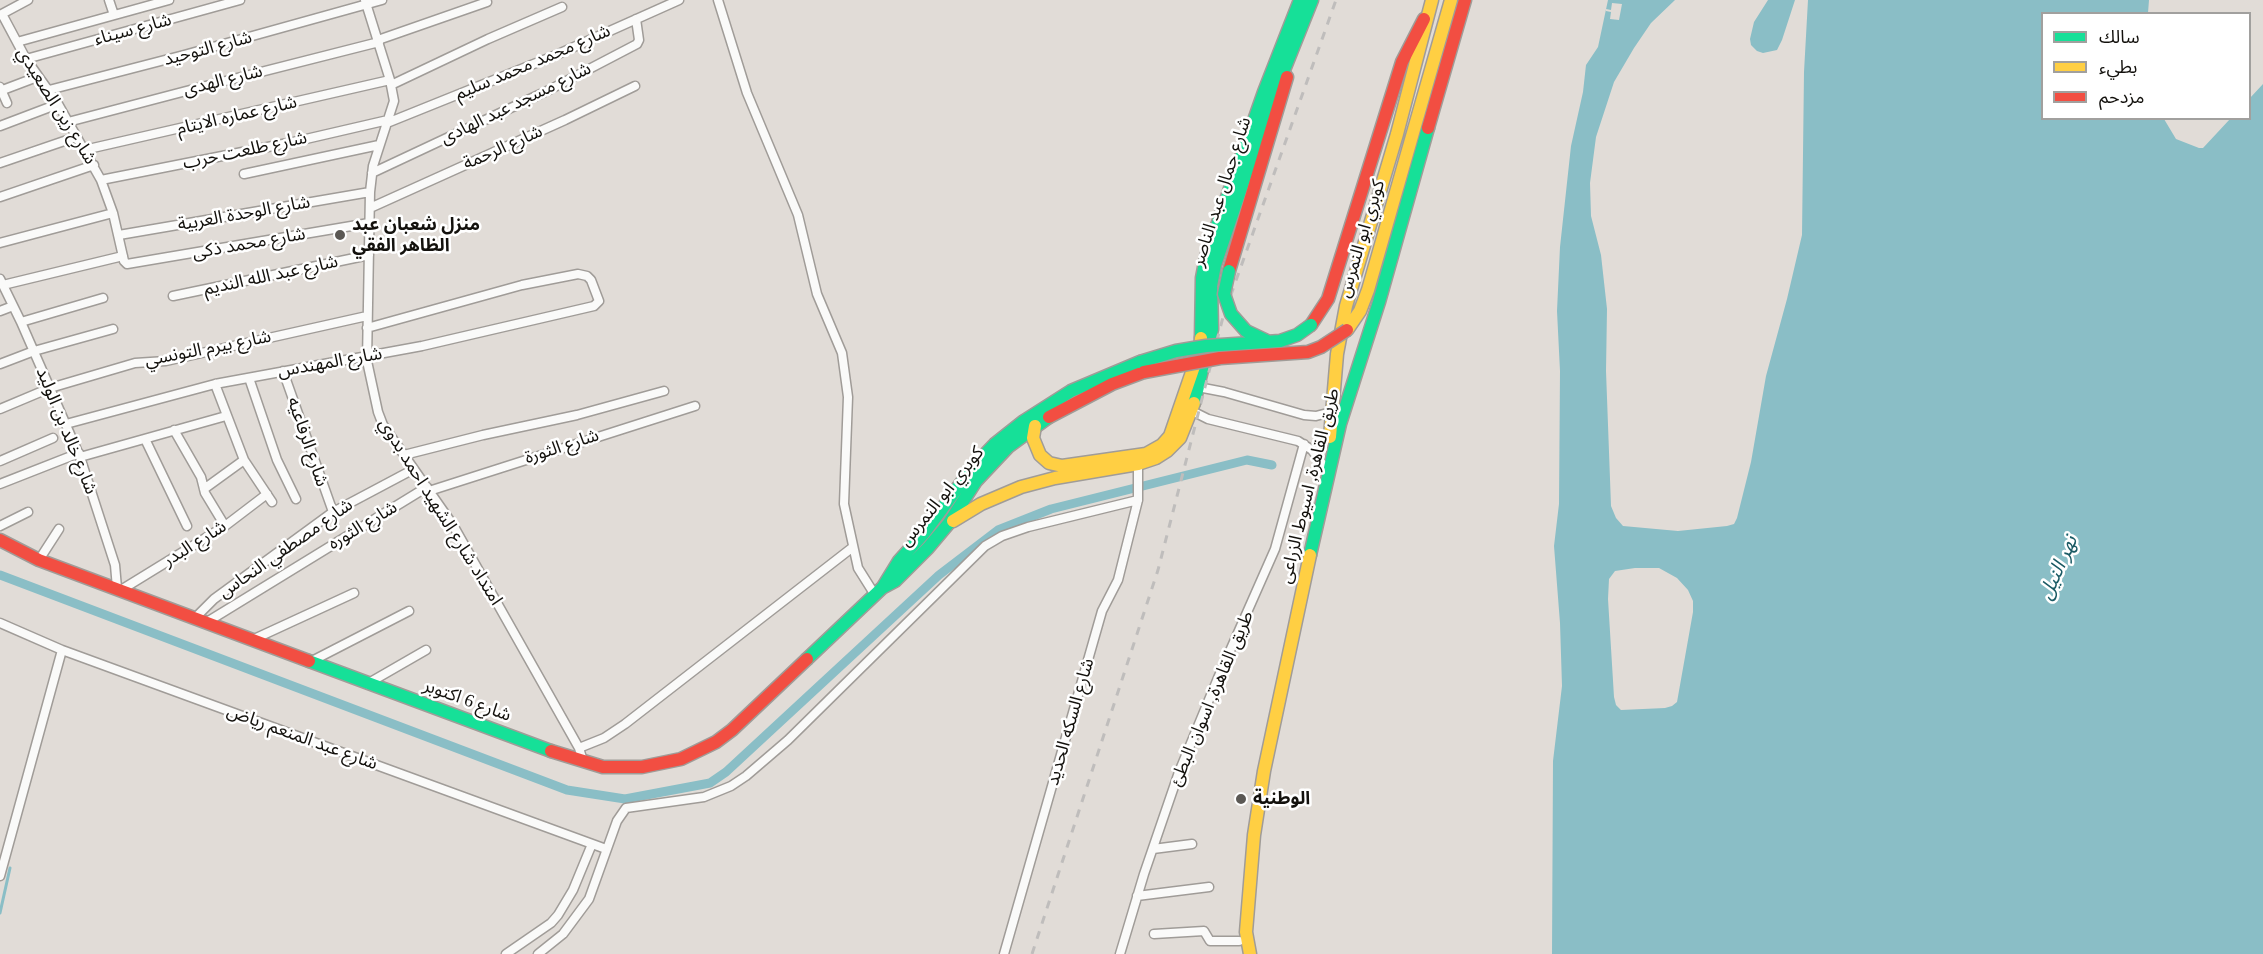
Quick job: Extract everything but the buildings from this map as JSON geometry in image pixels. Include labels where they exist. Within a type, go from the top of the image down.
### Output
[{"type":"main road","name":"شارع جمال عبد الناصر","points":[[1035,426],[1033,438],[1040,455],[1049,463],[1062,466],[1146,454],[1162,445],[1170,436],[1200,349],[1203,325],[1202,278],[1206,257],[1264,92],[1300,0]]},
{"type":"main road","name":"شارع جمال عبد الناصر","points":[[950,523],[981,504],[1021,487],[1055,478],[1138,470],[1175,444],[1192,411],[1212,329],[1210,302],[1212,274],[1264,120],[1312,0]]},
{"type":"main road","name":"طريق القاهرة, اسيوط الزراعى","points":[[1239,948],[1254,792],[1301,562],[1324,466],[1330,432],[1340,336],[1346,306],[1397,134],[1432,0]]},
{"type":"main road","name":"كوبري ابو النمرس","points":[[878,592],[899,561],[924,533],[973,467],[995,444],[1024,421],[1071,391],[1105,375],[1142,367],[1170,366],[1220,358],[1308,352],[1327,344],[1347,330],[1360,311],[1368,290],[1450,0]]},
{"type":"main road","name":"طريق القاهرة, اسيوط الزراعى","points":[[1250,954],[1246,932],[1254,835],[1264,771],[1299,604],[1340,424],[1379,302],[1465,0]]},
{"type":"main road","name":"كوبري ابو النمرس","points":[[878,592],[895,580],[928,548],[950,523],[988,467],[1008,447],[1035,426],[1096,391],[1176,351],[1206,346],[1289,339],[1311,325],[1328,299],[1402,62],[1413,36],[1428,13]]},
{"type":"main road","points":[[1271,342],[1246,331],[1231,315],[1224,294],[1229,271],[1281,105],[1291,49]]},
{"type":"main road","name":"شارع 6 اكتوبر","points":[[0,540],[39,560],[367,684],[583,761],[603,766],[642,767],[681,759],[716,742],[747,717],[878,592]]},
{"type":"street","points":[[1,15],[28,0]]},
{"type":"street","points":[[109,0],[114,15]]},
{"type":"street","points":[[17,42],[114,15],[146,3],[169,0]]},
{"type":"street","name":"شارع سيناء","points":[[26,59],[240,0]]},
{"type":"street","name":"شارع التوحيد","points":[[49,90],[382,0]]},
{"type":"street","name":"شارع محمد محمد سليم","points":[[387,122],[556,54],[679,0]]},
{"type":"street","points":[[718,0],[747,93],[798,215],[817,294],[842,353],[848,397],[844,504],[858,568],[878,592]]},
{"type":"street","name":"شارع الهدى","points":[[68,123],[379,41],[487,2]]},
{"type":"street","name":"امتداد شارع الشهيد احمد بدوي","points":[[366,3],[379,41],[394,101],[379,145],[370,192],[367,356],[379,417],[453,525],[579,748],[583,761]]},
{"type":"street","name":"شارع عماره الايتام","points":[[84,150],[391,83],[562,7]]},
{"type":"street","name":"شارع زين الصعيدي","points":[[1,15],[37,77],[49,90],[94,165],[113,213],[125,263],[129,264]]},
{"type":"street","name":"شارع مسجد عبد الهادى","points":[[372,173],[549,90],[636,44],[639,40],[636,19]]},
{"type":"street","points":[[7,103],[1,89],[37,77]]},
{"type":"street","name":"شارع الرحمة","points":[[370,208],[635,86]]},
{"type":"street","points":[[0,126],[58,104]]},
{"type":"street","name":"شارع طلعت حرب","points":[[101,180],[387,122]]},
{"type":"street","points":[[0,163],[76,137]]},
{"type":"street","points":[[244,174],[379,145]]},
{"type":"street","points":[[0,197],[94,165]]},
{"type":"street","name":"شارع الوحدة العربية","points":[[119,236],[370,192]]},
{"type":"street","points":[[0,243],[113,213]]},
{"type":"street","name":"شارع محمد ذكى","points":[[129,264],[369,223]]},
{"type":"street","name":"شارع عبد الله النديم","points":[[173,296],[369,255]]},
{"type":"street","points":[[2,282],[123,256]]},
{"type":"street","name":"شارع المهندس","points":[[66,424],[215,384],[367,356],[594,306],[599,301],[591,280],[587,276],[578,274],[522,285],[367,328]]},
{"type":"street","name":"شارع خالد بن الوليد","points":[[2,282],[80,455],[115,565],[119,589]]},
{"type":"street","points":[[21,322],[103,298]]},
{"type":"street","points":[[0,311],[13,306]]},
{"type":"street","name":"شارع بيرم التونسي","points":[[0,409],[50,388],[135,363],[166,361],[367,316]]},
{"type":"street","points":[[0,364],[34,351],[113,329]]},
{"type":"street","name":"شارع الرفاعيه","points":[[283,371],[333,512]]},
{"type":"street","points":[[249,378],[278,460],[296,499]]},
{"type":"street","points":[[204,489],[244,460],[215,384]]},
{"type":"street","points":[[1198,387],[1311,416],[1331,412]]},
{"type":"street","points":[[405,455],[483,435],[577,415],[664,391]]},
{"type":"street","name":"شارع الثورة","points":[[428,489],[695,406]]},
{"type":"street","points":[[1192,411],[1214,421],[1304,444],[1312,450],[1324,466]]},
{"type":"street","points":[[0,484],[80,455],[226,416]]},
{"type":"street","points":[[174,430],[225,526]]},
{"type":"street","points":[[0,461],[53,438]]},
{"type":"street","points":[[145,438],[187,526]]},
{"type":"street","name":"طريق القاهرة, اسوان البطئ","points":[[1120,954],[1137,896],[1189,748],[1275,549],[1304,444]]},
{"type":"street","name":"شارع البدر","points":[[119,589],[269,498],[244,460]]},
{"type":"street","name":"شارع مصطفي النحاس","points":[[201,620],[214,599],[333,512],[414,469]]},
{"type":"street","name":"شارع السكه الحديد","points":[[1004,954],[1102,611],[1118,580],[1138,496],[1138,470]]},
{"type":"street","name":"شارع الثوره","points":[[201,620],[428,489]]},
{"type":"street","points":[[538,954],[551,950],[589,899],[620,814],[626,808],[704,797],[723,790],[746,776],[788,740],[985,546],[1002,536],[1028,526],[1138,496]]},
{"type":"street","points":[[0,526],[28,512]]},
{"type":"street","points":[[39,560],[60,529]]},
{"type":"street","points":[[579,748],[604,738],[625,724],[853,547]]},
{"type":"street","points":[[252,640],[354,593]]},
{"type":"street","points":[[309,662],[409,611]]},
{"type":"street","name":"شارع عبد المنعم رياض","points":[[0,623],[62,650],[606,849]]},
{"type":"street","points":[[0,876],[62,650]]},
{"type":"street","points":[[367,684],[426,650]]},
{"type":"street","points":[[506,954],[558,915],[573,890],[592,844]]},
{"type":"street","points":[[1153,849],[1192,844]]},
{"type":"street","points":[[1137,896],[1209,887]]},
{"type":"street","points":[[1154,934],[1204,931],[1209,941],[1239,948]]},
{"type":"water","name":"نهر النيل","points":[[1608,0],[1675,0],[1651,23],[1614,82],[1596,137],[1590,183],[1591,216],[1601,255],[1607,309],[1606,371],[1611,506],[1616,518],[1623,526],[1678,531],[1734,524],[1751,462],[1766,376],[1802,235],[1804,72],[1808,0],[2149,0],[2148,12],[2041,12],[2041,120],[2165,120],[2176,139],[2203,148],[2229,120],[2251,120],[2251,97],[2263,84],[2263,954],[1552,954],[1553,761],[1562,686],[1554,546],[1559,504],[1560,371],[1557,311],[1560,247],[1571,146],[1583,92],[1586,65],[1598,47]],"holes":[[[1635,568],[1659,568],[1677,578],[1688,590],[1693,601],[1677,702],[1665,708],[1621,710],[1616,705],[1614,697],[1608,599],[1609,579],[1615,571]]]},
{"type":"water","points":[[1768,0],[1795,0],[1777,50],[1763,53],[1751,45],[1750,39],[1754,22]]},
{"type":"pier","points":[[1612,3],[1622,4],[1619,20],[1610,19],[1611,12],[1606,11],[1606,9],[1611,10]]},
{"type":"waterway","points":[[0,575],[567,790],[625,799],[710,783],[726,772],[939,575],[998,530],[1051,509],[1247,460],[1272,465]]},
{"type":"waterway","points":[[0,913],[10,868]]},
{"type":"railway","points":[[1032,954],[1158,570],[1223,317],[1336,0]]},
{"type":"traffic: fast","points":[[1201,338],[1202,278],[1206,257],[1264,92],[1300,0]]},
{"type":"traffic: fast","points":[[1194,403],[1212,329],[1211,286],[1215,265],[1264,120],[1312,0]]},
{"type":"traffic: fast","points":[[1310,555],[1340,424],[1379,302],[1428,128]]},
{"type":"traffic: fast","points":[[1229,271],[1224,294],[1231,314],[1246,331],[1267,341]]},
{"type":"traffic: fast","points":[[1140,362],[1176,351],[1206,346],[1280,341],[1297,335],[1311,325]]},
{"type":"traffic: fast","points":[[883,587],[899,561],[924,533],[973,467],[995,444],[1024,421],[1071,391],[1140,362]]},
{"type":"traffic: fast","points":[[807,659],[882,588],[895,581],[928,548],[949,523],[976,481],[1008,447],[1049,417]]},
{"type":"traffic: fast","points":[[309,661],[551,751]]},
{"type":"traffic: slow","points":[[1330,437],[1337,354],[1346,306],[1397,134],[1432,0]]},
{"type":"traffic: slow","points":[[1347,330],[1360,311],[1368,290],[1451,0]]},
{"type":"traffic: slow","points":[[1035,426],[1033,438],[1040,455],[1049,463],[1062,466],[1146,454],[1162,445],[1170,436],[1200,349],[1201,338]]},
{"type":"traffic: slow","points":[[953,521],[981,504],[1021,487],[1055,478],[1138,464],[1156,458],[1180,438],[1194,403]]},
{"type":"traffic: slow","points":[[1250,954],[1246,932],[1254,835],[1264,771],[1310,555]]},
{"type":"traffic: jam","points":[[1428,128],[1465,0]]},
{"type":"traffic: jam","points":[[1311,325],[1328,299],[1402,62],[1424,19]]},
{"type":"traffic: jam","points":[[1229,271],[1287,77]]},
{"type":"traffic: jam","points":[[1144,372],[1220,358],[1308,352],[1321,347],[1347,330]]},
{"type":"traffic: jam","points":[[1049,417],[1112,384],[1144,372]]},
{"type":"traffic: jam","points":[[0,540],[39,560],[309,661]]},
{"type":"traffic: jam","points":[[551,751],[603,767],[642,767],[681,759],[716,742],[732,730],[807,659]]},
{"type":"place","name":"منزل شعبان عبد الظاهر الفقي","points":[[340,235]]},
{"type":"place","name":"الوطنية","points":[[1241,799]]}]
